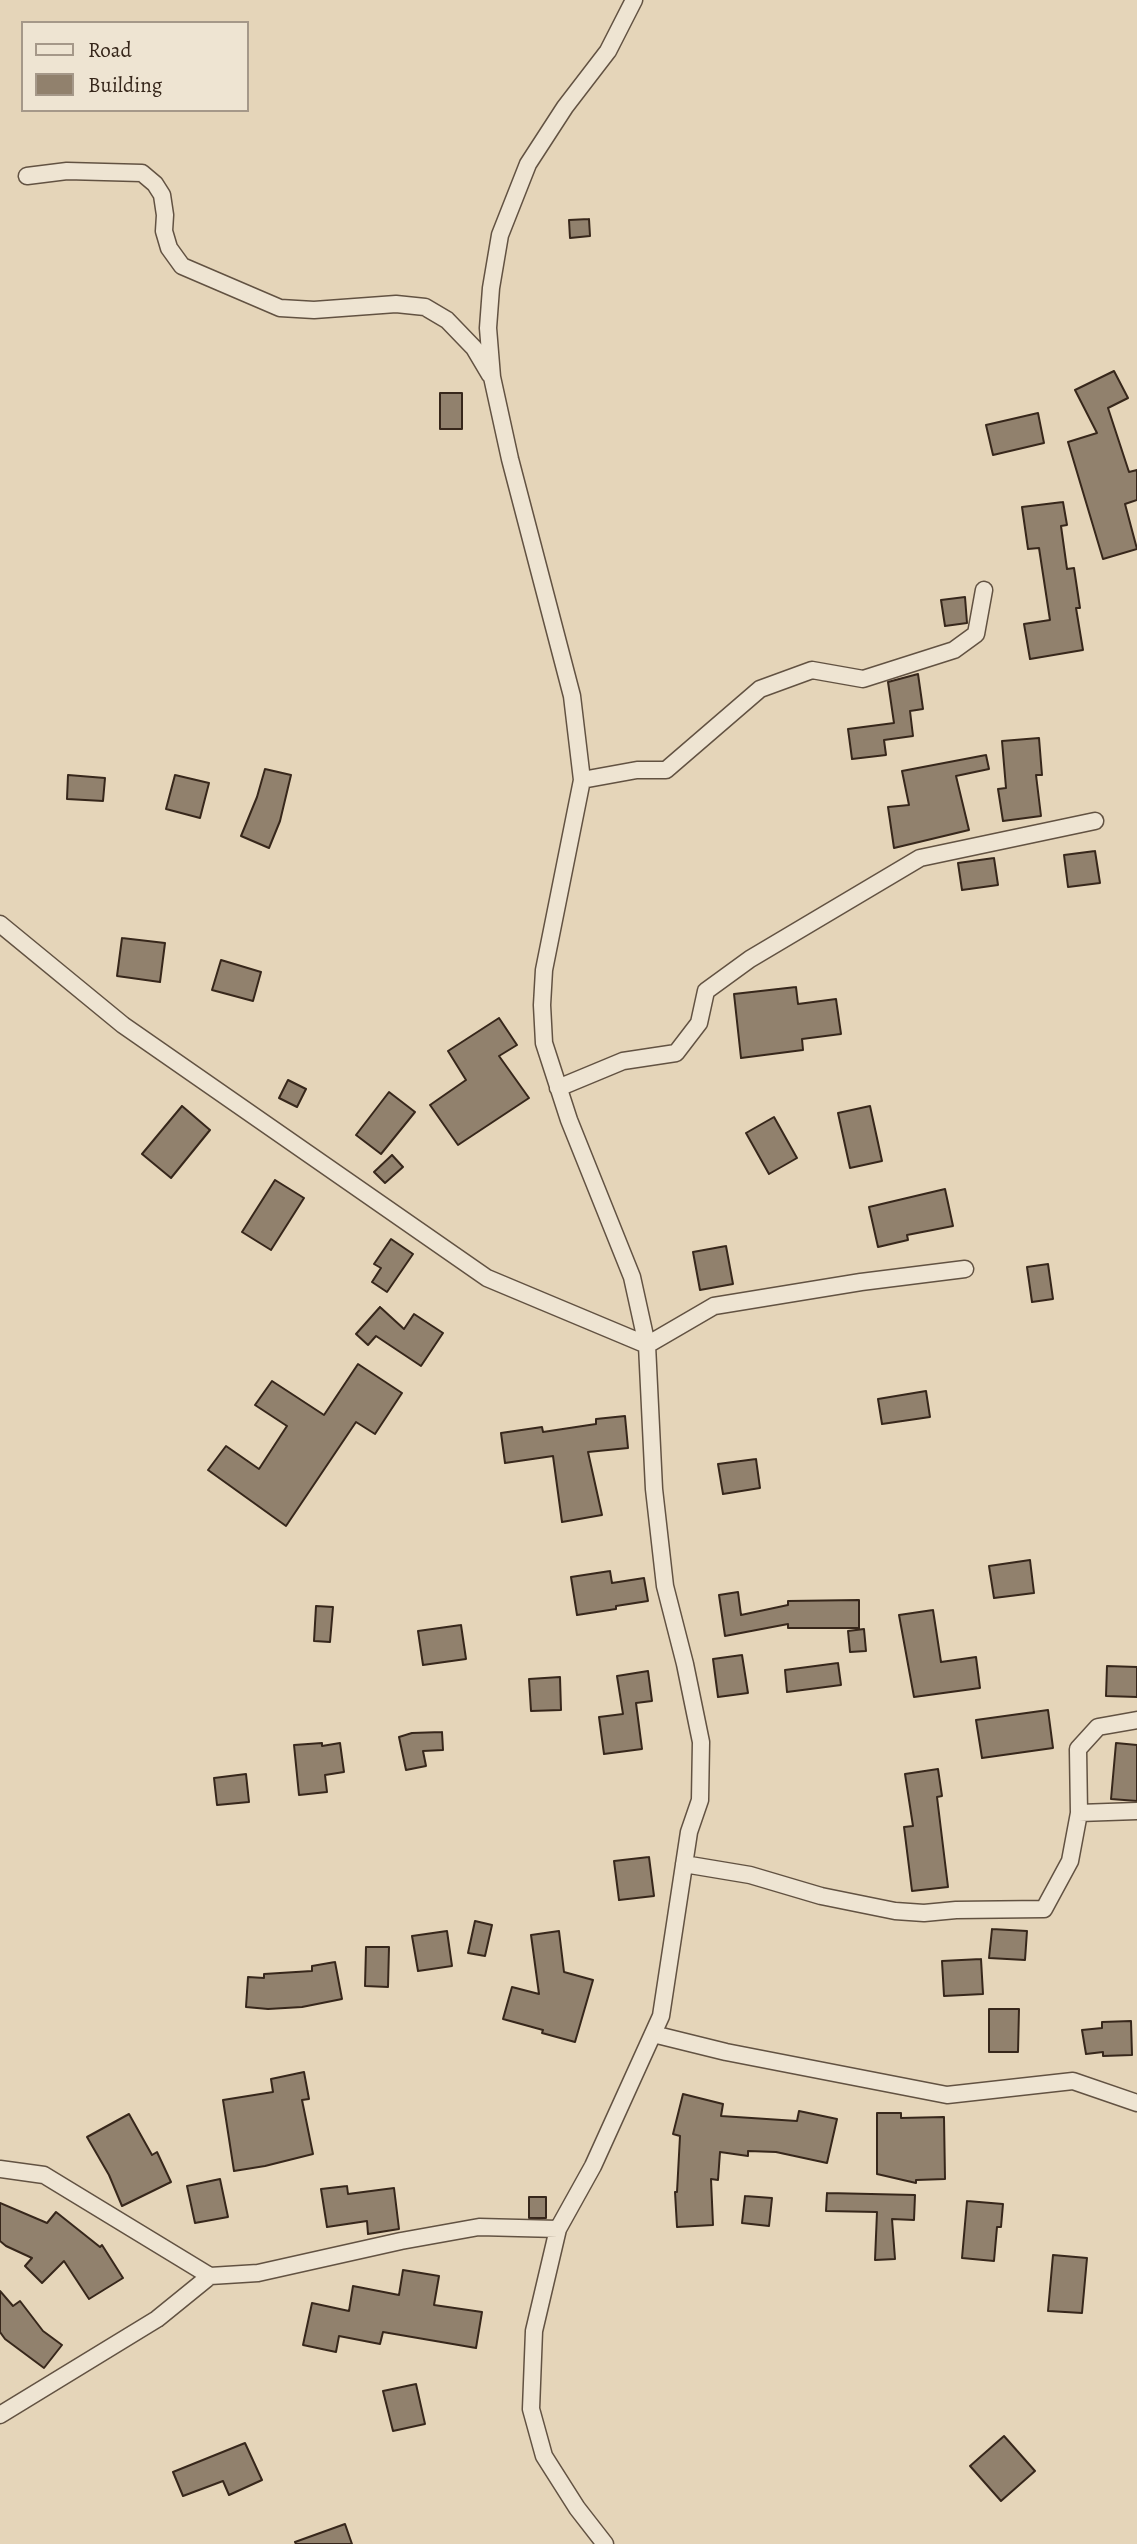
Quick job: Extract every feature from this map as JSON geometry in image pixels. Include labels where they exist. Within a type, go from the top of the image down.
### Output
[{"type":"street","points":[[605,2544],[577,2508],[544,2456],[531,2409],[534,2331],[558,2229],[593,2166],[662,2016],[689,1832],[700,1800],[701,1742],[665,1586],[654,1489],[647,1345],[632,1277],[569,1120],[544,1043],[544,970],[582,780],[572,695],[510,459],[492,377],[489,315],[500,235],[528,164],[565,107],[608,51],[634,0]]},
{"type":"street","points":[[27,176],[67,170],[142,173],[155,184],[162,195],[164,231],[169,248],[182,265],[281,308],[314,310],[396,304],[425,307],[447,320],[474,348],[492,377]]},
{"type":"street","points":[[582,780],[637,770],[666,770],[760,689],[812,670],[863,679],[954,650],[976,634],[984,590]]},
{"type":"street","points":[[558,1087],[623,1061],[676,1052],[699,1023],[706,991],[750,959],[920,858],[1095,821]]},
{"type":"street","points":[[0,925],[123,1025],[487,1278],[647,1345]]},
{"type":"street","points":[[647,1345],[714,1306],[861,1282],[965,1269]]},
{"type":"street","points":[[684,1864],[750,1875],[821,1896],[895,1911],[924,1913],[1044,1909],[1070,1861],[1079,1813],[1078,1749],[1098,1727],[1137,1720]]},
{"type":"street","points":[[1079,1813],[1137,1811]]},
{"type":"street","points":[[653,2034],[726,2052],[947,2095],[1073,2081],[1137,2104]]},
{"type":"street","points":[[0,2169],[44,2175],[210,2276],[258,2273],[401,2241],[479,2227],[558,2229]]},
{"type":"street","points":[[0,2415],[157,2319],[210,2276]]},
{"type":"building","points":[[589,219],[590,236],[570,238],[569,220]]},
{"type":"building","points":[[1114,371],[1128,398],[1108,408],[1129,472],[1137,470],[1137,500],[1125,504],[1137,549],[1103,559],[1068,442],[1097,433],[1075,390]]},
{"type":"building","points":[[440,393],[462,393],[462,429],[440,429]]},
{"type":"building","points":[[1038,413],[1044,443],[993,455],[986,425]]},
{"type":"building","points":[[1063,502],[1067,525],[1061,526],[1067,569],[1074,568],[1080,608],[1076,608],[1083,650],[1030,659],[1024,624],[1050,620],[1039,548],[1028,549],[1022,507]]},
{"type":"building","points":[[965,597],[967,623],[945,626],[941,600]]},
{"type":"building","points":[[918,674],[923,709],[910,711],[913,736],[884,740],[886,755],[852,759],[848,729],[894,723],[888,682]]},
{"type":"building","points":[[1039,738],[1042,775],[1036,775],[1041,816],[1003,821],[998,789],[1006,788],[1002,741]]},
{"type":"building","points":[[986,755],[989,769],[956,776],[969,830],[894,848],[888,807],[909,805],[902,771]]},
{"type":"building","points":[[265,769],[291,775],[280,821],[269,848],[241,836]]},
{"type":"building","points":[[68,775],[105,778],[103,801],[67,799]]},
{"type":"building","points":[[175,775],[209,783],[200,818],[166,809]]},
{"type":"building","points":[[1095,851],[1100,883],[1068,887],[1064,855]]},
{"type":"building","points":[[994,858],[998,885],[962,890],[958,863]]},
{"type":"building","points":[[122,938],[165,943],[160,982],[117,976]]},
{"type":"building","points":[[221,960],[261,972],[253,1001],[212,990]]},
{"type":"building","points":[[796,987],[798,1004],[836,999],[841,1034],[802,1039],[803,1050],[741,1058],[734,994]]},
{"type":"building","points":[[499,1018],[517,1045],[499,1056],[529,1098],[458,1145],[430,1105],[466,1080],[448,1051]]},
{"type":"building","points":[[288,1080],[306,1089],[297,1107],[279,1098]]},
{"type":"building","points":[[389,1092],[415,1112],[381,1154],[356,1135]]},
{"type":"building","points":[[182,1106],[210,1130],[171,1178],[142,1154]]},
{"type":"building","points":[[870,1106],[882,1161],[850,1168],[838,1113]]},
{"type":"building","points":[[774,1117],[797,1158],[769,1174],[746,1133]]},
{"type":"building","points":[[392,1155],[403,1167],[385,1183],[374,1172]]},
{"type":"building","points":[[275,1180],[304,1198],[271,1250],[242,1232]]},
{"type":"building","points":[[945,1189],[953,1226],[907,1235],[908,1240],[878,1247],[869,1207]]},
{"type":"building","points":[[391,1239],[413,1254],[387,1292],[372,1282],[381,1268],[374,1264]]},
{"type":"building","points":[[726,1246],[733,1284],[700,1290],[693,1252]]},
{"type":"building","points":[[1048,1264],[1053,1299],[1032,1302],[1027,1267]]},
{"type":"building","points":[[380,1307],[404,1329],[414,1314],[443,1333],[421,1366],[376,1336],[368,1345],[356,1334]]},
{"type":"building","points":[[358,1364],[402,1393],[375,1434],[356,1422],[286,1526],[208,1470],[226,1446],[259,1469],[287,1426],[255,1405],[272,1381],[324,1415]]},
{"type":"building","points":[[926,1391],[930,1417],[882,1424],[878,1399]]},
{"type":"building","points":[[625,1416],[628,1448],[588,1452],[602,1515],[562,1522],[553,1456],[505,1463],[501,1433],[542,1427],[543,1432],[596,1424],[596,1419]]},
{"type":"building","points":[[756,1459],[760,1488],[723,1494],[718,1464]]},
{"type":"building","points":[[1030,1560],[1034,1593],[994,1598],[989,1566]]},
{"type":"building","points":[[610,1571],[612,1583],[644,1578],[648,1601],[577,1615],[571,1577]]},
{"type":"building","points":[[738,1592],[741,1615],[788,1605],[788,1601],[859,1600],[859,1628],[788,1628],[788,1624],[725,1636],[719,1595]]},
{"type":"building","points":[[316,1606],[333,1607],[330,1642],[314,1641]]},
{"type":"building","points":[[933,1610],[941,1662],[976,1657],[980,1688],[914,1697],[899,1615]]},
{"type":"building","points":[[461,1625],[466,1659],[423,1665],[418,1631]]},
{"type":"building","points":[[864,1629],[866,1651],[850,1652],[848,1631]]},
{"type":"building","points":[[742,1655],[748,1693],[718,1697],[713,1659]]},
{"type":"building","points":[[838,1663],[841,1685],[787,1692],[785,1670]]},
{"type":"building","points":[[1107,1666],[1137,1667],[1137,1697],[1106,1696]]},
{"type":"building","points":[[648,1671],[652,1701],[636,1703],[642,1749],[604,1754],[599,1717],[623,1714],[617,1676]]},
{"type":"building","points":[[560,1677],[561,1710],[531,1711],[529,1679]]},
{"type":"building","points":[[1048,1710],[1053,1748],[982,1758],[976,1720]]},
{"type":"building","points":[[442,1732],[443,1750],[423,1751],[426,1766],[406,1770],[399,1737],[412,1733]]},
{"type":"building","points":[[322,1743],[322,1746],[340,1743],[344,1772],[325,1775],[327,1792],[299,1795],[294,1745]]},
{"type":"building","points":[[1116,1743],[1137,1745],[1137,1801],[1111,1799]]},
{"type":"building","points":[[938,1769],[942,1796],[937,1797],[948,1887],[912,1891],[904,1827],[913,1826],[905,1774]]},
{"type":"building","points":[[246,1774],[249,1802],[217,1805],[214,1778]]},
{"type":"building","points":[[649,1857],[654,1896],[619,1900],[614,1861]]},
{"type":"building","points":[[475,1921],[492,1925],[485,1956],[468,1953]]},
{"type":"building","points":[[992,1929],[1027,1931],[1025,1960],[989,1958]]},
{"type":"building","points":[[447,1931],[452,1966],[418,1971],[412,1936]]},
{"type":"building","points":[[559,1931],[564,1972],[593,1980],[575,2042],[503,2019],[512,1987],[539,1994],[531,1935]]},
{"type":"building","points":[[366,1947],[389,1947],[388,1987],[365,1986]]},
{"type":"building","points":[[981,1959],[983,1994],[944,1996],[942,1961]]},
{"type":"building","points":[[335,1962],[342,1999],[302,2007],[246,2007],[248,1977],[264,1978],[264,1974],[312,1971],[312,1966]]},
{"type":"building","points":[[989,2009],[1019,2009],[1018,2052],[989,2052]]},
{"type":"building","points":[[1131,2021],[1132,2055],[1103,2056],[1103,2052],[1086,2054],[1082,2030],[1102,2028],[1102,2022]]},
{"type":"building","points":[[304,2072],[309,2099],[302,2100],[313,2154],[234,2171],[223,2100],[273,2092],[271,2079]]},
{"type":"building","points":[[683,2094],[723,2104],[721,2116],[797,2121],[799,2111],[837,2119],[827,2163],[776,2152],[748,2151],[748,2156],[720,2152],[718,2180],[711,2179],[713,2225],[677,2227],[675,2192],[680,2136],[673,2134]]},
{"type":"building","points":[[877,2113],[901,2113],[901,2118],[944,2117],[945,2179],[916,2180],[916,2183],[877,2174]]},
{"type":"building","points":[[129,2114],[152,2155],[157,2152],[171,2182],[122,2206],[109,2175],[87,2137]]},
{"type":"building","points":[[220,2179],[228,2217],[195,2223],[187,2186]]},
{"type":"building","points":[[347,2186],[348,2194],[394,2188],[399,2229],[368,2234],[367,2221],[327,2227],[321,2189]]},
{"type":"building","points":[[827,2193],[915,2195],[914,2220],[892,2219],[895,2259],[875,2260],[877,2212],[826,2211]]},
{"type":"building","points":[[745,2196],[772,2198],[769,2226],[742,2223]]},
{"type":"building","points":[[529,2197],[546,2197],[546,2218],[529,2218]]},
{"type":"building","points":[[967,2201],[1003,2204],[1001,2227],[997,2227],[994,2261],[962,2258]]},
{"type":"building","points":[[0,2203],[47,2223],[56,2212],[100,2247],[102,2245],[123,2278],[89,2299],[64,2261],[42,2283],[25,2266],[32,2258],[0,2241]]},
{"type":"building","points":[[1053,2255],[1087,2258],[1082,2313],[1048,2311]]},
{"type":"building","points":[[403,2270],[439,2276],[434,2305],[482,2312],[476,2348],[383,2332],[380,2344],[339,2336],[336,2352],[303,2345],[312,2303],[349,2311],[353,2286],[399,2295]]},
{"type":"building","points":[[0,2291],[13,2306],[20,2301],[43,2331],[62,2345],[44,2368],[5,2339],[0,2332]]},
{"type":"building","points":[[416,2384],[425,2424],[393,2431],[383,2391]]},
{"type":"building","points":[[1004,2436],[1035,2471],[1001,2501],[970,2466]]},
{"type":"building","points":[[245,2443],[262,2480],[229,2495],[223,2481],[183,2496],[173,2472]]},
{"type":"building","points":[[345,2524],[352,2544],[295,2542]]}]
